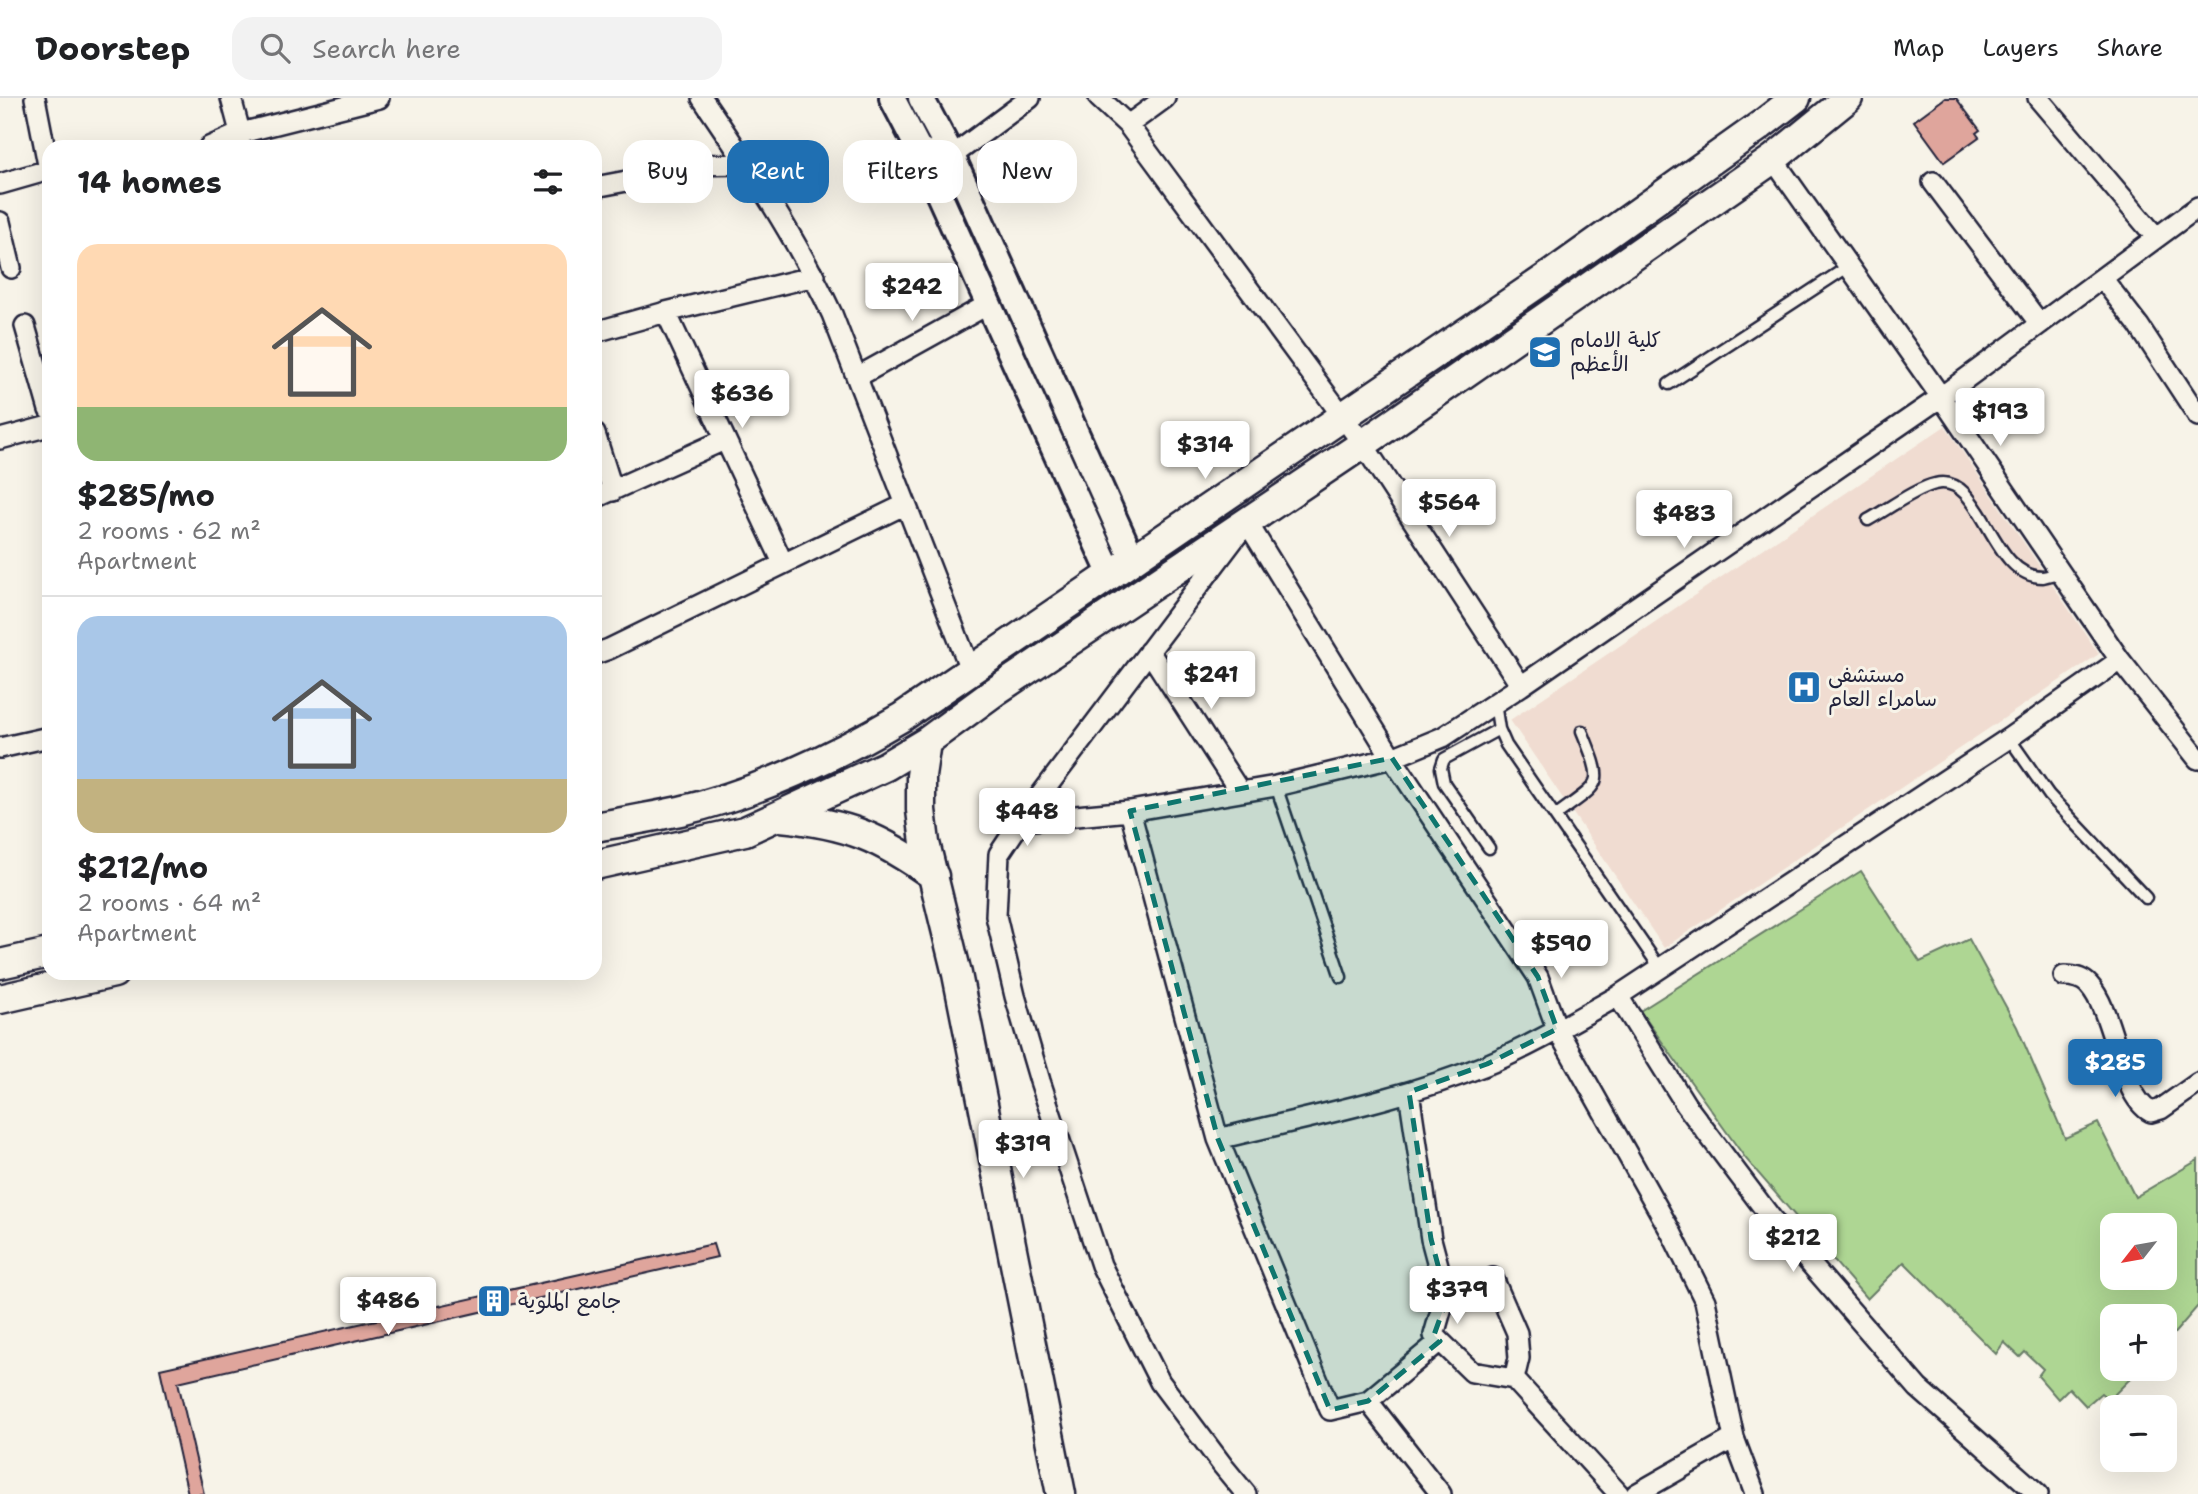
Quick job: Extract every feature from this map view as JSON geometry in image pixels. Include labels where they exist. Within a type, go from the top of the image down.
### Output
[{"type":"main road","points":[[602,826],[681,811],[774,780],[874,734],[902,717],[1549,276],[1796,98]]},
{"type":"main road","points":[[602,864],[745,831],[886,766],[926,742],[998,690],[1363,444],[1773,159],[1848,98]]},
{"type":"main road","points":[[926,742],[921,776],[925,843],[957,974],[1061,1494]]},
{"type":"main road","points":[[778,817],[820,821],[861,832],[900,851],[934,876]]},
{"type":"main road","points":[[0,964],[42,955]]},
{"type":"main road","points":[[0,999],[83,980]]},
{"type":"street","points":[[35,98],[43,140]]},
{"type":"street","points":[[231,98],[242,140],[379,98]]},
{"type":"street","points":[[702,98],[730,140]]},
{"type":"street","points":[[892,98],[914,140]]},
{"type":"street","points":[[921,98],[943,140]]},
{"type":"street","points":[[963,148],[1030,98]]},
{"type":"street","points":[[1099,98],[1128,125],[1343,415],[1521,686]]},
{"type":"street","points":[[1128,125],[1165,98]]},
{"type":"street","points":[[2038,98],[2156,237]]},
{"type":"street","points":[[1773,159],[1941,397],[2120,660],[2198,759]]},
{"type":"street","points":[[602,186],[687,165],[727,164]]},
{"type":"street","points":[[0,184],[42,172]]},
{"type":"street","points":[[1933,182],[2040,324]]},
{"type":"street","points":[[963,183],[1122,568]]},
{"type":"street","points":[[772,203],[815,276],[832,314],[971,669]]},
{"type":"street","points":[[942,203],[987,304],[1122,568]]},
{"type":"street","points":[[1021,821],[1130,811],[1276,786],[1392,758],[1443,737],[1941,397],[2198,206]]},
{"type":"street","points":[[0,222],[11,268]]},
{"type":"street","points":[[602,330],[815,276]]},
{"type":"street","points":[[2102,278],[2139,327],[2198,416]]},
{"type":"street","points":[[857,377],[987,304]]},
{"type":"street","points":[[666,312],[783,563]]},
{"type":"street","points":[[25,326],[42,386]]},
{"type":"street","points":[[0,439],[42,428]]},
{"type":"street","points":[[604,495],[724,440]]},
{"type":"street","points":[[602,652],[906,504]]},
{"type":"street","points":[[1246,1494],[1160,1382],[1101,1265],[1040,1081],[1015,996],[996,916],[999,854],[1021,821],[1247,522],[1392,758],[1538,977],[1558,1029],[1706,1301],[1734,1438],[1755,1494]]},
{"type":"street","points":[[1149,651],[1240,792]]},
{"type":"street","points":[[1218,1139],[1409,1092],[1487,1064],[1558,1029],[1618,996],[2008,738],[2120,660]]},
{"type":"street","points":[[0,748],[42,739]]},
{"type":"street","points":[[1130,811],[1218,1139],[1330,1410],[1368,1401],[1440,1341]]},
{"type":"street","points":[[2064,976],[2075,976],[2089,984],[2101,1005],[2132,1088],[2142,1107],[2151,1112],[2161,1109],[2198,1083]]},
{"type":"street","points":[[1618,996],[1686,1105],[1775,1223],[1918,1388],[2038,1494]]},
{"type":"street","points":[[1409,1092],[1431,1239],[1447,1299],[1434,1335],[1472,1372],[1514,1379],[1619,1494]]},
{"type":"street","points":[[1493,1278],[1517,1333],[1520,1358],[1514,1379]]},
{"type":"street","points":[[1368,1401],[1441,1494]]},
{"type":"street","points":[[1636,1494],[1734,1438]]},
{"type":"lane","points":[[1669,384],[1849,266]]},
{"type":"lane","points":[[1868,520],[1934,484],[1952,484],[1970,499],[2011,563],[2026,572],[2043,577],[2059,573]]},
{"type":"lane","points":[[1495,703],[1499,729],[1506,745],[1660,968]]},
{"type":"lane","points":[[1489,849],[1444,783],[1441,768],[1444,759],[1499,729]]},
{"type":"lane","points":[[1555,816],[1595,786],[1599,771],[1582,731]]},
{"type":"lane","points":[[2008,738],[2049,795],[2146,898]]},
{"type":"lane","points":[[1276,786],[1341,977]]},
{"type":"highlighted area","points":[[1392,758],[1538,977],[1557,1029],[1487,1064],[1409,1092],[1431,1239],[1447,1299],[1434,1335],[1440,1341],[1368,1401],[1330,1410],[1218,1139],[1130,811]]},
{"type":"shaded area","name":"مستشفى سامراء العام","points":[[1945,426],[2099,654],[1664,948],[1510,720]]},
{"type":"green space","points":[[1861,871],[1920,962],[1969,939],[2017,1027],[2065,1138],[2098,1123],[2135,1197],[2198,1160],[2198,1306],[2177,1330],[2177,1304],[2100,1304],[2100,1381],[2128,1381],[2114,1395],[2101,1393],[2086,1406],[2069,1388],[2058,1399],[2038,1376],[2043,1369],[2025,1352],[2020,1357],[2004,1342],[1996,1354],[1904,1262],[1867,1299],[1746,1159],[1640,1011]]},
{"type":"building","points":[[1945,98],[1956,98],[1980,130],[1976,133],[1979,137],[1944,162],[1914,121]]},
{"type":"building","name":"جامع الملوية","points":[[713,1244],[717,1257],[178,1382],[204,1494],[188,1494],[160,1369]]},
{"type":"place","name":"كلية الامام الأعظم","points":[[1545,352]]},
{"type":"place","name":"مستشفى سامراء العام","points":[[1804,687]]},
{"type":"place","name":"جامع الملوية","points":[[494,1301]]}]
